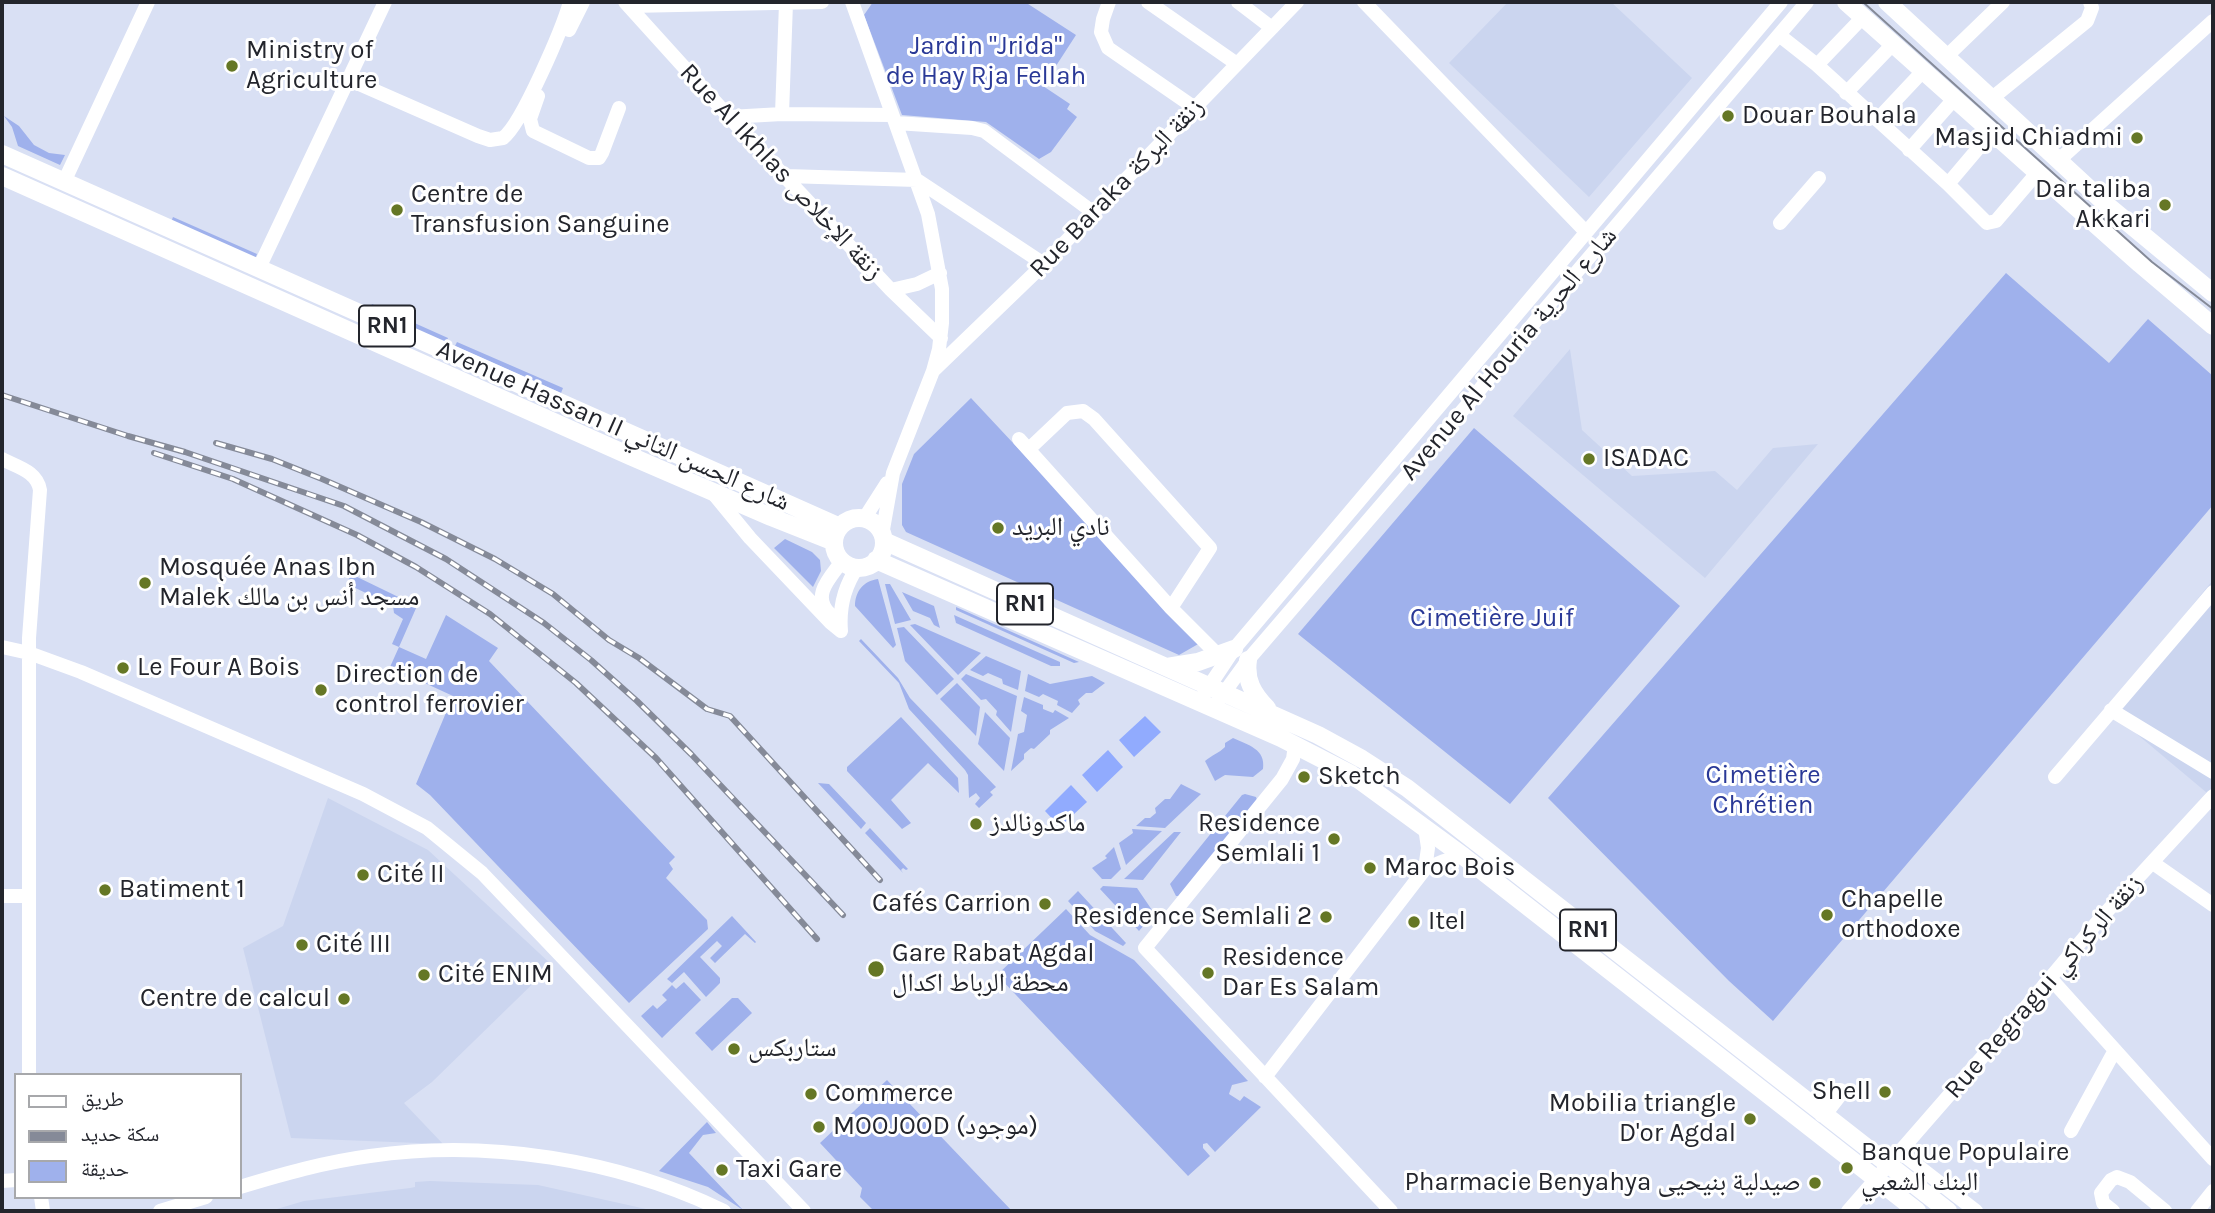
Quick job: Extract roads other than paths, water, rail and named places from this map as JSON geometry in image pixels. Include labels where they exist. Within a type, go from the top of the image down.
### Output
[{"type":"main road","points":[[1846,2],[2213,326]]},
{"type":"main road","points":[[1887,2],[2108,206],[2213,293]]},
{"type":"main road","name":"Avenue Hassan II شارع الحسن الثاني","points":[[2,154],[259,268],[837,534]]},
{"type":"main road","name":"Avenue Hassan II شارع الحسن الثاني","points":[[2,176],[712,491],[837,534]]},
{"type":"main road","points":[[864,519],[851,520],[837,534],[836,552],[850,564],[869,565],[881,554],[883,538]]},
{"type":"main road","name":"RN1","points":[[864,519],[873,523],[883,538],[1275,715],[1345,749],[1407,788],[1823,1114],[1916,1211]]},
{"type":"main road","name":"RN1","points":[[876,561],[1206,705],[1352,774],[1881,1173],[1948,1211]]},
{"type":"main road","points":[[1166,668],[1233,655],[1247,676],[1253,692],[1275,715]]},
{"type":"main road","points":[[1823,1114],[1840,1092]]},
{"type":"street","points":[[64,182],[148,2]]},
{"type":"street","points":[[259,268],[385,2]]},
{"type":"street","points":[[348,79],[478,136],[490,140],[503,138],[515,124],[531,93],[570,2]]},
{"type":"street","points":[[583,2],[536,101],[530,119],[531,126],[533,131],[555,143],[595,159],[602,153],[619,108]]},
{"type":"street","points":[[628,4],[822,2]]},
{"type":"street","points":[[1109,2],[1102,19],[1101,32],[1108,48],[1195,108]]},
{"type":"street","points":[[1148,2],[1237,64]]},
{"type":"street","points":[[1238,2],[1272,28]]},
{"type":"street","name":"Rue Baraka زنقة البركة","points":[[933,371],[1044,264],[1297,2]]},
{"type":"street","points":[[1364,2],[1585,231]]},
{"type":"street","name":"Avenue Al Houria شارع الحرية","points":[[1206,705],[1233,655],[1585,231],[1781,2]]},
{"type":"street","name":"Avenue Al Houria شارع الحرية","points":[[1233,655],[1468,404],[1546,308],[1807,2]]},
{"type":"street","points":[[1946,57],[2003,2]]},
{"type":"street","points":[[1991,99],[2087,20],[2092,8],[2090,2]]},
{"type":"street","points":[[782,114],[786,3]]},
{"type":"street","name":"Rue Al Ikhlas زنقة الإخلاص","points":[[628,4],[729,117],[891,290],[941,338]]},
{"type":"street","points":[[857,5],[928,214],[940,273],[942,307],[941,338],[933,371],[893,473],[864,519]]},
{"type":"street","points":[[1817,65],[1863,17]]},
{"type":"street","points":[[2059,160],[2213,21]]},
{"type":"street","points":[[1779,35],[1817,65],[1989,224],[1996,221],[2038,173]]},
{"type":"street","points":[[1846,93],[1893,44]]},
{"type":"street","points":[[1877,120],[1924,70]]},
{"type":"street","points":[[1909,150],[1955,98]]},
{"type":"street","points":[[729,117],[782,114],[894,119],[984,131],[1094,213]]},
{"type":"street","points":[[1948,184],[1992,132]]},
{"type":"street","points":[[786,176],[917,180],[1044,264]]},
{"type":"street","points":[[1780,223],[1819,178]]},
{"type":"street","points":[[891,290],[918,284],[940,273]]},
{"type":"street","points":[[1171,608],[1210,548],[1094,419],[1083,411],[1068,413],[1024,444],[1171,608],[1233,655]]},
{"type":"street","points":[[2,459],[33,475],[40,486],[29,653],[29,1073]]},
{"type":"street","points":[[883,538],[893,473]]},
{"type":"street","points":[[712,491],[750,538],[841,631]]},
{"type":"street","points":[[841,631],[835,619],[823,607],[820,598],[824,587],[850,564]]},
{"type":"street","points":[[841,631],[842,603],[850,564]]},
{"type":"street","points":[[2055,777],[2213,592]]},
{"type":"street","points":[[2,647],[29,653],[81,672],[319,774],[427,828],[482,873],[804,1211]]},
{"type":"street","points":[[2111,710],[2213,772]]},
{"type":"street","points":[[1295,745],[1293,759],[1282,779],[1145,948],[1391,1211]]},
{"type":"street","name":"Rue Regragui زنقة الركراكي","points":[[1848,1211],[2051,979],[2099,920],[2213,796]]},
{"type":"street","points":[[1265,1077],[1426,869],[1428,848],[1425,827]]},
{"type":"street","points":[[1426,869],[1463,856]]},
{"type":"street","points":[[2153,863],[2213,905]]},
{"type":"street","points":[[2,895],[28,896]]},
{"type":"street","points":[[2051,979],[2213,1159]]},
{"type":"street","points":[[2071,1131],[2115,1050]]},
{"type":"street","points":[[242,1186],[306,1168],[370,1155],[418,1151],[492,1152],[521,1154],[594,1167],[688,1195],[724,1211]]},
{"type":"street","points":[[1900,1152],[1976,1211]]},
{"type":"street","points":[[2113,1211],[2102,1203],[2101,1193],[2111,1180],[2117,1177],[2130,1182],[2165,1211]]},
{"type":"street","points":[[2197,1211],[2213,1191]]},
{"type":"street","points":[[160,1211],[199,1199]]},
{"type":"tram line","points":[[1863,2],[2152,262],[2213,309]]},
{"type":"railway","points":[[2,395],[185,452],[344,506],[446,559],[544,623],[637,701],[691,754],[843,915]]},
{"type":"railway","points":[[216,443],[272,459],[421,522],[495,559],[553,594],[609,640],[639,658],[707,709],[730,716],[880,880]]},
{"type":"railway","points":[[154,453],[233,479],[357,535],[416,567],[490,614],[576,683],[656,758],[817,939]]},
{"type":"place","name":"Ministry of Agriculture","points":[[232,66]]},
{"type":"place","name":"Douar Bouhala","points":[[1728,116]]},
{"type":"place","name":"Masjid Chiadmi","points":[[2137,138]]},
{"type":"place","name":"Dar taliba Akkari","points":[[2165,205]]},
{"type":"place","name":"Centre de Transfusion Sanguine","points":[[397,210]]},
{"type":"place","name":"ISADAC","points":[[1589,459]]},
{"type":"place","name":"نادي البريد","points":[[998,528]]},
{"type":"place","name":"Mosquée Anas Ibn Malek مسجد أنس بن مالك","points":[[145,583]]},
{"type":"place","name":"Le Four A Bois","points":[[123,668]]},
{"type":"place","name":"Direction de control ferrovier","points":[[321,690]]},
{"type":"place","name":"Sketch","points":[[1304,777]]},
{"type":"place","name":"ماكدونالدز","points":[[976,824]]},
{"type":"place","name":"Residence Semlali 1","points":[[1334,839]]},
{"type":"place","name":"Maroc Bois","points":[[1370,868]]},
{"type":"place","name":"Cité II","points":[[363,875]]},
{"type":"place","name":"Batiment 1","points":[[105,890]]},
{"type":"place","name":"Cafés Carrion","points":[[1045,904]]},
{"type":"place","name":"Chapelle orthodoxe","points":[[1827,915]]},
{"type":"place","name":"Residence Semlali 2","points":[[1326,917]]},
{"type":"place","name":"Itel","points":[[1414,922]]},
{"type":"place","name":"Cité III","points":[[302,945]]},
{"type":"place","name":"Gare Rabat Agdal محطة الرباط اكدال","points":[[876,969]]},
{"type":"place","name":"Residence Dar Es Salam","points":[[1208,973]]},
{"type":"place","name":"Cité ENIM","points":[[424,975]]},
{"type":"place","name":"Centre de calcul","points":[[344,999]]},
{"type":"place","name":"ستاربكس","points":[[734,1049]]},
{"type":"place","name":"Shell","points":[[1885,1092]]},
{"type":"place","name":"Commerce","points":[[811,1094]]},
{"type":"place","name":"Mobilia triangle D'or Agdal","points":[[1750,1119]]},
{"type":"place","name":"MOOJOOD (موجود)","points":[[819,1127]]},
{"type":"place","name":"Banque Populaire البنك الشعبي","points":[[1847,1168]]},
{"type":"place","name":"Taxi Gare","points":[[722,1170]]},
{"type":"place","name":"Pharmacie Benyahya صيدلية بنيحيى","points":[[1815,1183]]},
{"type":"park label","name":"Jardin \"Jrida\" de Hay Rja Fellah","points":[[986,62]]},
{"type":"park label","name":"Cimetière Juif","points":[[1492,619]]},
{"type":"park label","name":"Cimetière Chrétien","points":[[1763,791]]}]
